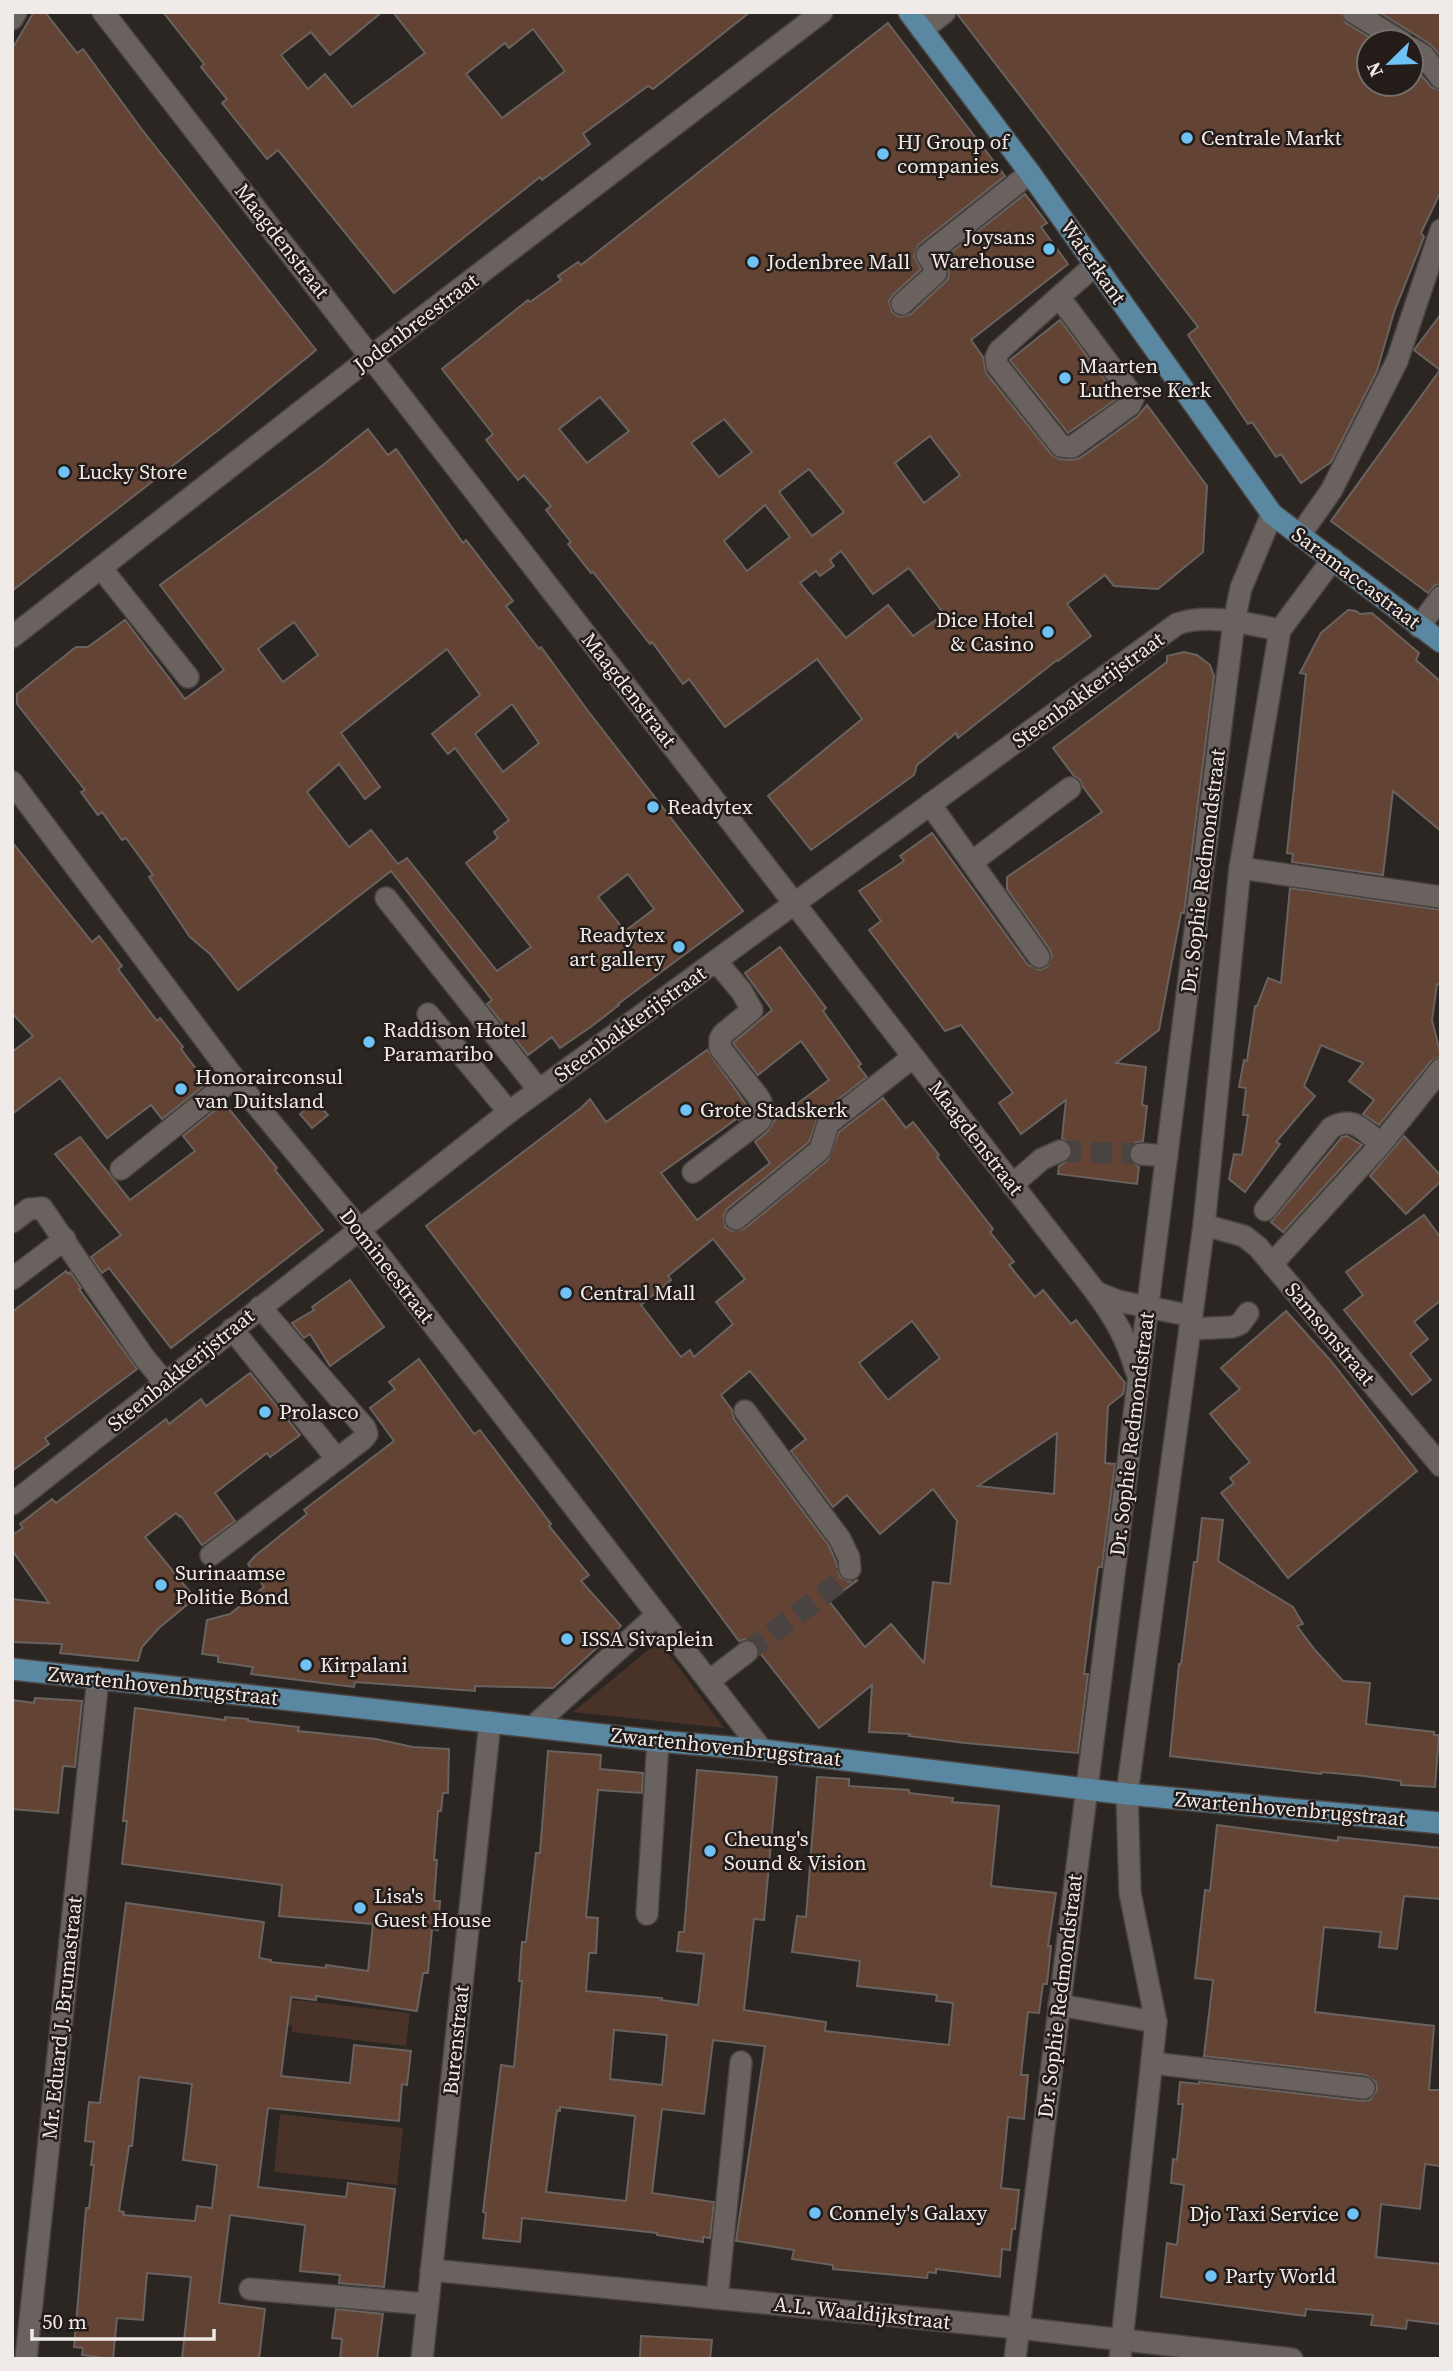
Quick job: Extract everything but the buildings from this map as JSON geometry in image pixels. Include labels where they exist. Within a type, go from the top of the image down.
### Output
[{"type":"main road","name":"Waterkant","points":[[909,12],[1030,173],[1272,514]]},
{"type":"main road","name":"Saramaccastraat","points":[[1272,514],[1333,559],[1370,591],[1441,642]]},
{"type":"main road","name":"Zwartenhovenbrugstraat","points":[[12,1669],[658,1741],[762,1750],[1127,1794],[1441,1823]]},
{"type":"street","points":[[12,19],[16,12]]},
{"type":"street","name":"Maagdenstraat","points":[[103,12],[1095,1291],[1118,1322],[1138,1377]]},
{"type":"street","name":"Jodenbreestraat","points":[[12,637],[372,356],[822,12]]},
{"type":"street","points":[[922,30],[945,12]]},
{"type":"street","points":[[1353,12],[1379,28]]},
{"type":"street","points":[[1425,58],[1441,78]]},
{"type":"street","points":[[902,304],[936,273],[927,255],[1030,173]]},
{"type":"street","points":[[1300,534],[1331,491],[1396,361],[1441,230]]},
{"type":"street","points":[[1059,297],[1133,399],[1130,405],[1072,447],[1066,448],[1061,446],[997,365],[996,358],[999,351],[1059,297],[1095,265]]},
{"type":"street","name":"Dr. Sophie Redmondstraat","points":[[1014,2359],[1234,622],[1241,588],[1272,514]]},
{"type":"street","name":"Dr. Sophie Redmondstraat","points":[[1121,2349],[1156,2022],[1130,1893],[1127,1794],[1204,1225],[1240,868],[1280,630],[1333,559]]},
{"type":"street","points":[[101,568],[188,677]]},
{"type":"street","points":[[1419,626],[1441,597]]},
{"type":"street","name":"Steenbakkerijstraat","points":[[12,1504],[509,1112],[1177,624],[1193,620],[1234,622],[1280,630]]},
{"type":"street","name":"Domineestraat","points":[[12,782],[234,1078],[360,1230],[762,1750]]},
{"type":"street","points":[[972,862],[1070,788]]},
{"type":"street","points":[[930,804],[1039,957]]},
{"type":"street","points":[[1240,868],[1441,897]]},
{"type":"street","points":[[386,898],[539,1090]]},
{"type":"street","points":[[693,1172],[760,1121],[764,1113],[764,1106],[759,1098],[720,1048],[723,1034],[752,1010],[742,992],[716,961]]},
{"type":"street","points":[[428,1014],[509,1112]]},
{"type":"street","points":[[736,1219],[820,1150],[828,1124],[913,1057]]},
{"type":"street","points":[[1272,1264],[1381,1144],[1441,1069]]},
{"type":"street","points":[[121,1170],[234,1078]]},
{"type":"street","points":[[1265,1210],[1331,1128],[1340,1123],[1355,1123],[1381,1144]]},
{"type":"street","points":[[1012,1185],[1042,1159],[1060,1151]]},
{"type":"street","points":[[1141,1153],[1167,1156]]},
{"type":"street","points":[[12,1222],[29,1209],[43,1208],[143,1356],[165,1383]]},
{"type":"street","name":"Samsonstraat","points":[[1204,1225],[1244,1236],[1258,1247],[1441,1466]]},
{"type":"street","points":[[12,1279],[65,1240]]},
{"type":"street","points":[[1095,1291],[1118,1301],[1148,1307],[1191,1322],[1232,1327],[1240,1324],[1248,1313]]},
{"type":"street","points":[[211,1555],[367,1434],[365,1428],[260,1307]]},
{"type":"street","points":[[232,1329],[337,1459]]},
{"type":"street","points":[[745,1411],[840,1539],[849,1558],[850,1569]]},
{"type":"street","points":[[537,1726],[538,1722],[657,1615]]},
{"type":"street","points":[[709,1681],[747,1653]]},
{"type":"street","name":"Mr. Eduard J. Brumastraat","points":[[26,2359],[98,1678]]},
{"type":"street","name":"Burenstraat","points":[[422,2359],[490,1722]]},
{"type":"street","points":[[647,1914],[658,1741]]},
{"type":"street","points":[[1059,2005],[1156,2022]]},
{"type":"street","points":[[717,2298],[741,2062]]},
{"type":"street","points":[[1152,2063],[1364,2088]]},
{"type":"street","name":"A.L. Waaldijkstraat","points":[[431,2270],[1018,2328],[1121,2349],[1292,2359]]},
{"type":"street","points":[[250,2289],[426,2304]]},
{"type":"shaded area","points":[[659,1641],[724,1728],[573,1712]]},
{"type":"shaded area","points":[[269,1997],[410,2013],[406,2046],[292,2032],[292,2026],[267,2023]]},
{"type":"shaded area","points":[[280,2114],[403,2128],[397,2185],[274,2172]]},
{"type":"tunnel","points":[[1060,1151],[1141,1154]]},
{"type":"tunnel","points":[[747,1652],[839,1583],[850,1569]]},
{"type":"place","name":"Centrale Markt","points":[[1187,138]]},
{"type":"place","name":"HJ Group of companies","points":[[883,154]]},
{"type":"place","name":"Joysans Warehouse","points":[[1049,249]]},
{"type":"place","name":"Jodenbree Mall","points":[[753,262]]},
{"type":"place","name":"Maarten Lutherse Kerk","points":[[1065,378]]},
{"type":"place","name":"Lucky Store","points":[[64,472]]},
{"type":"place","name":"Dice Hotel & Casino","points":[[1048,632]]},
{"type":"place","name":"Readytex","points":[[653,807]]},
{"type":"place","name":"Readytex art gallery","points":[[679,947]]},
{"type":"place","name":"Raddison Hotel Paramaribo","points":[[369,1042]]},
{"type":"place","name":"Honorairconsul van Duitsland","points":[[181,1089]]},
{"type":"place","name":"Grote Stadskerk","points":[[686,1110]]},
{"type":"place","name":"Central Mall","points":[[566,1293]]},
{"type":"place","name":"Prolasco","points":[[265,1412]]},
{"type":"place","name":"Surinaamse Politie Bond","points":[[161,1585]]},
{"type":"place","name":"ISSA Sivaplein","points":[[567,1639]]},
{"type":"place","name":"Kirpalani","points":[[306,1665]]},
{"type":"place","name":"Cheung's Sound & Vision","points":[[710,1851]]},
{"type":"place","name":"Lisa's Guest House","points":[[360,1908]]},
{"type":"place","name":"Connely's Galaxy","points":[[815,2213]]},
{"type":"place","name":"Djo Taxi Service","points":[[1353,2214]]},
{"type":"place","name":"Party World","points":[[1211,2276]]}]
